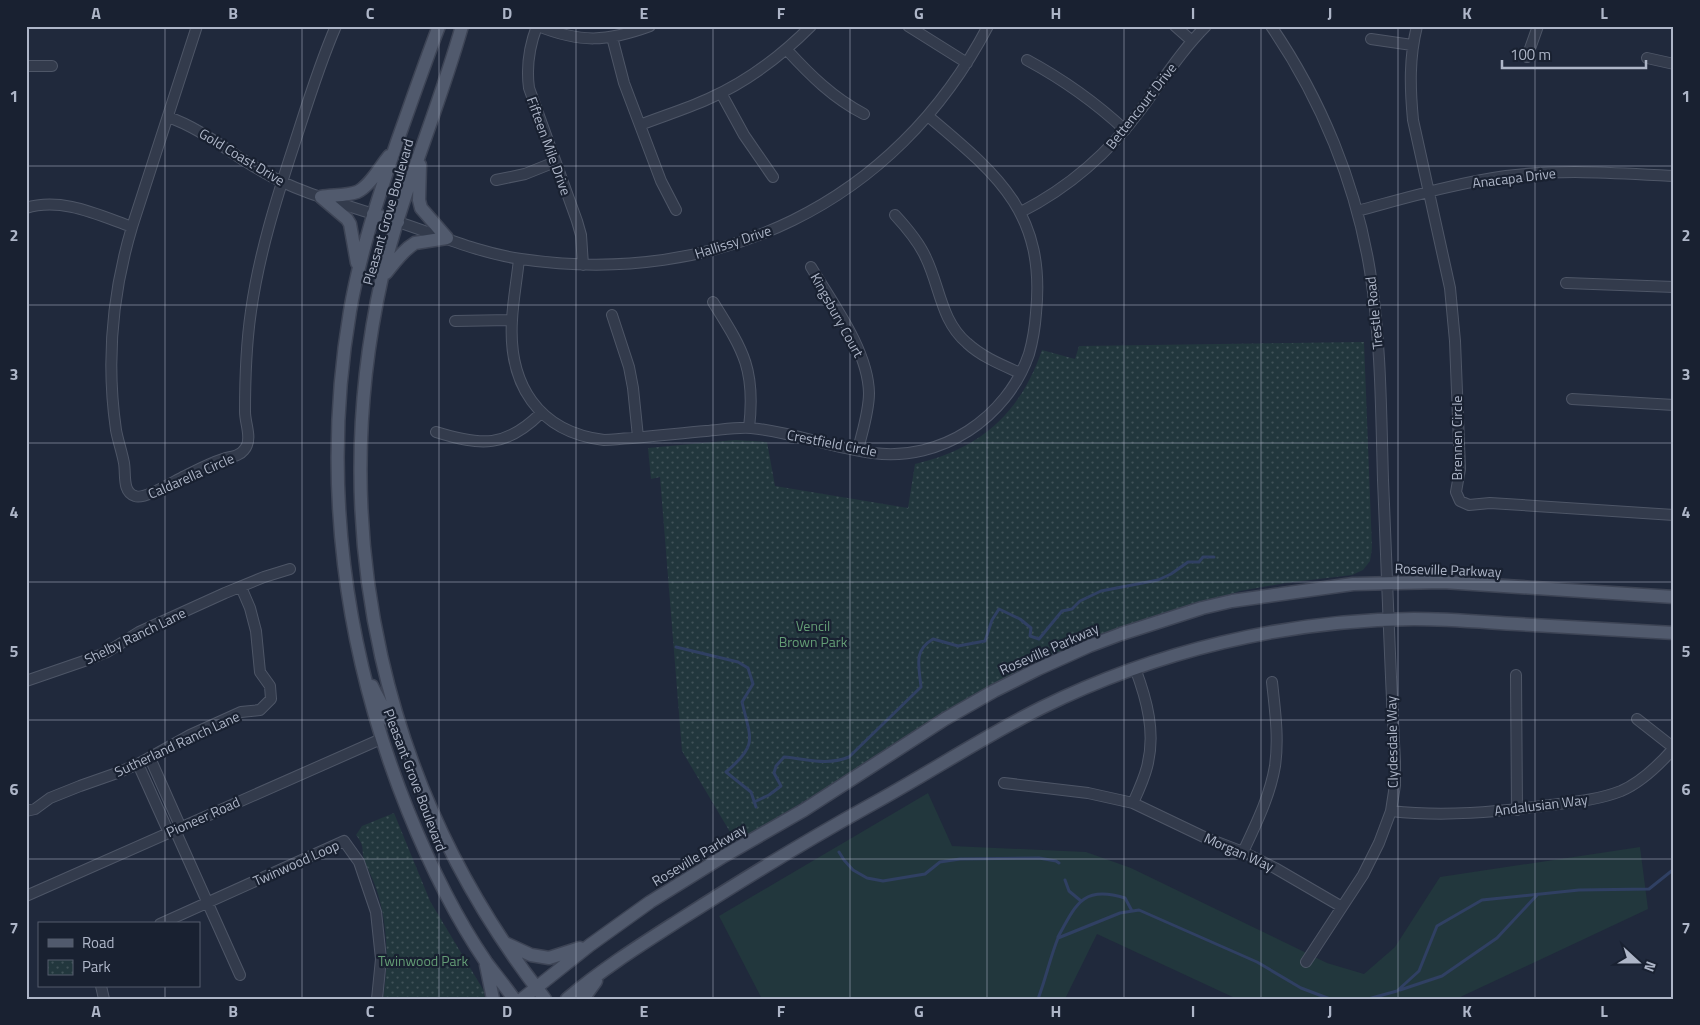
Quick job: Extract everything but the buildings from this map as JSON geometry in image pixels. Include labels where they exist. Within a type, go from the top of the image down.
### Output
[{"type":"main road","name":"Pleasant Grove Boulevard","points":[[439,26],[373,214],[358,271],[344,352],[339,406],[339,517],[345,579],[361,666],[381,739],[397,784],[431,866],[447,896],[485,961],[514,999]]},
{"type":"main road","name":"Pleasant Grove Boulevard","points":[[462,26],[382,277],[364,399],[360,487],[364,549],[373,618],[393,705],[416,773],[438,824],[487,916],[545,999]]},
{"type":"main road","points":[[321,197],[361,190],[396,146]]},
{"type":"main road","points":[[382,277],[403,251],[411,245],[447,238],[421,208],[419,200],[420,153]]},
{"type":"main road","points":[[321,197],[350,224],[358,271]]},
{"type":"main road","points":[[373,214],[398,222]]},
{"type":"main road","name":"Roseville Parkway","points":[[522,999],[590,945],[650,902],[724,856],[804,810],[945,719],[994,691],[1053,662],[1121,634],[1202,608],[1353,584],[1443,582],[1674,597]]},
{"type":"main road","points":[[567,999],[605,968],[802,844],[917,780],[990,735],[1042,708],[1135,668],[1185,652],[1268,633],[1321,625],[1388,620],[1443,620],[1674,633]]},
{"type":"main road","points":[[361,666],[391,725],[400,728]]},
{"type":"main road","points":[[505,942],[531,955],[549,958],[590,945]]},
{"type":"main road","points":[[485,961],[493,999]]},
{"type":"main road","points":[[583,999],[605,968]]},
{"type":"street","name":"Caldarella Circle","points":[[197,26],[124,253],[114,302],[111,377],[116,433],[124,463],[125,483],[128,492],[134,496],[143,497],[221,459],[238,455],[247,446],[248,437],[245,422],[247,347],[251,311],[262,252],[282,182]]},
{"type":"street","points":[[282,182],[321,64],[336,26]]},
{"type":"street","points":[[537,26],[557,34],[577,38],[612,37],[650,26]]},
{"type":"street","name":"Fifteen Mile Drive","points":[[537,26],[528,56],[529,88],[581,235],[583,264]]},
{"type":"street","points":[[640,124],[692,106],[721,93],[756,72],[787,50],[811,26]]},
{"type":"street","points":[[908,26],[967,63]]},
{"type":"street","name":"Hallissy Drive","points":[[398,222],[502,255],[556,264],[647,263],[726,247],[768,231],[811,210],[862,178],[896,149],[928,116],[967,63],[988,26]]},
{"type":"street","points":[[1175,26],[1192,41]]},
{"type":"street","name":"Bettencourt Drive","points":[[1021,212],[1071,182],[1109,149],[1192,41],[1206,26]]},
{"type":"street","name":"Trestle Road","points":[[1271,26],[1303,77],[1335,144],[1357,211],[1370,270],[1376,324],[1388,620]]},
{"type":"street","points":[[1417,26],[1412,45],[1410,92],[1412,111],[1430,192]]},
{"type":"street","points":[[1527,57],[1538,26]]},
{"type":"street","points":[[612,37],[624,83],[661,182],[676,210]]},
{"type":"street","points":[[1371,39],[1412,45]]},
{"type":"street","points":[[787,50],[831,94],[846,105],[864,114]]},
{"type":"street","points":[[1647,58],[1674,64]]},
{"type":"street","points":[[1028,60],[1090,99],[1125,130]]},
{"type":"street","points":[[26,66],[52,66]]},
{"type":"street","points":[[721,93],[744,136],[774,177]]},
{"type":"street","name":"Crestfield Circle","points":[[519,258],[512,320],[515,361],[519,375],[530,399],[542,413],[556,425],[570,433],[604,440],[749,428],[873,453],[904,454],[944,444],[961,436],[995,410],[1009,393],[1029,353],[1035,329],[1038,279],[1030,234],[1021,212],[995,175],[928,116]]},
{"type":"street","name":"Gold Coast Drive","points":[[168,117],[193,128],[282,182],[373,214]]},
{"type":"street","points":[[496,180],[525,174],[555,162]]},
{"type":"street","name":"Anacapa Drive","points":[[1357,211],[1481,180],[1540,173],[1595,172],[1674,176]]},
{"type":"street","name":"Brennen Circle","points":[[1430,192],[1450,288],[1460,469],[1456,492],[1460,500],[1469,505],[1490,503],[1674,515]]},
{"type":"street","points":[[26,208],[48,204],[75,207],[132,227]]},
{"type":"street","points":[[895,214],[915,238],[926,257],[945,314],[954,329],[966,343],[980,353],[1020,373]]},
{"type":"street","name":"Kingsbury Court","points":[[811,268],[852,337],[862,357],[868,376],[869,395],[867,412],[858,450]]},
{"type":"street","points":[[1566,283],[1674,287]]},
{"type":"street","points":[[713,302],[738,343],[747,364],[751,385],[752,408],[749,428]]},
{"type":"street","points":[[612,316],[629,367],[638,437]]},
{"type":"street","points":[[455,321],[512,320]]},
{"type":"street","points":[[1572,399],[1674,405]]},
{"type":"street","points":[[436,432],[464,441],[496,440],[512,436],[527,427],[542,413]]},
{"type":"street","name":"Shelby Ranch Lane","points":[[26,681],[107,652],[139,632],[241,586],[290,569]]},
{"type":"street","name":"Sutherland Ranch Lane","points":[[26,811],[34,809],[50,798],[138,764],[190,736],[241,712],[260,710],[271,699],[270,686],[260,672],[256,631],[250,608],[241,586]]},
{"type":"street","name":"Clydesdale Way","points":[[1306,962],[1363,875],[1391,811],[1395,786],[1395,761],[1388,620]]},
{"type":"street","points":[[1134,804],[1147,767],[1151,740],[1150,717],[1135,668]]},
{"type":"street","points":[[1516,676],[1517,810]]},
{"type":"street","points":[[1243,852],[1263,808],[1275,766],[1277,731],[1272,682]]},
{"type":"street","points":[[1637,719],[1674,748]]},
{"type":"street","name":"Pioneer Road","points":[[26,896],[381,739]]},
{"type":"street","name":"Andalusian Way","points":[[1391,811],[1447,815],[1517,810],[1594,799],[1622,790],[1643,778],[1662,762],[1674,748]]},
{"type":"street","points":[[150,758],[175,830],[240,975]]},
{"type":"street","points":[[138,764],[175,830]]},
{"type":"street","name":"Morgan Way","points":[[1004,783],[1088,793],[1134,804],[1204,837],[1243,852],[1342,906]]},
{"type":"street","name":"Twinwood Loop","points":[[207,902],[344,841],[358,862],[376,912],[381,959],[377,999]]},
{"type":"street","points":[[164,922],[207,902]]},
{"type":"green space","name":"Vencil Brown Park","points":[[1364,342],[1372,548],[1370,561],[1363,570],[1352,575],[1285,583],[1240,591],[1100,639],[959,708],[736,842],[682,751],[660,477],[651,479],[648,448],[735,440],[767,442],[775,486],[908,508],[915,464],[959,449],[995,425],[1022,393],[1033,373],[1042,350],[1075,359],[1079,346]]},
{"type":"green space","points":[[928,793],[952,846],[1086,852],[1131,868],[1327,963],[1364,974],[1395,947],[1440,877],[1640,847],[1648,909],[1456,999],[1237,999],[1097,934],[1065,999],[762,999],[719,916]]},
{"type":"green space","name":"Twinwood Park","points":[[394,813],[430,901],[484,991],[485,999],[383,999],[387,957],[383,915],[376,888],[364,859],[362,844],[356,835],[362,826]]},
{"type":"waterway","points":[[754,802],[769,795],[781,786],[774,773],[776,766],[784,757],[817,761],[833,761],[849,757],[921,687],[920,654],[922,649],[933,639],[958,646],[985,641],[992,620],[999,609],[1020,619],[1031,628],[1030,636],[1039,639],[1062,611],[1072,609],[1080,601],[1101,591],[1158,580],[1171,574],[1188,562],[1199,562],[1203,557],[1214,557]]},
{"type":"waterway","points":[[676,647],[738,662],[748,668],[753,684],[742,702],[748,725],[749,741],[743,755],[726,772],[751,792],[756,807]]},
{"type":"waterway","points":[[839,852],[853,870],[867,878],[883,881],[925,874],[940,862],[960,859],[1039,858],[1059,863]]},
{"type":"waterway","points":[[1368,999],[1397,991],[1419,971],[1437,926],[1482,900],[1579,890],[1649,889],[1674,869]]},
{"type":"waterway","points":[[1065,880],[1069,891],[1081,901]]},
{"type":"waterway","points":[[1058,937],[1076,907],[1082,900],[1090,896],[1099,894],[1125,898],[1132,911]]},
{"type":"waterway","points":[[1400,990],[1442,976],[1497,938],[1538,894]]},
{"type":"waterway","points":[[1038,999],[1058,938],[1120,913],[1139,910],[1257,962],[1301,988],[1330,999]]}]
